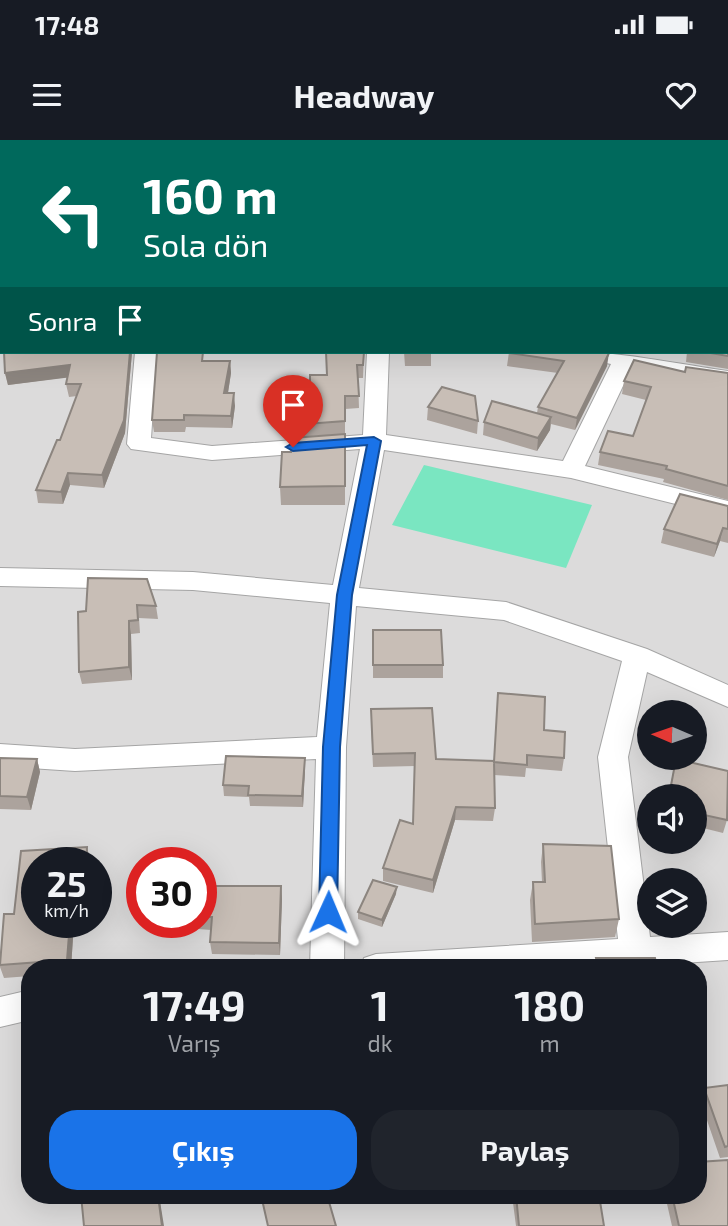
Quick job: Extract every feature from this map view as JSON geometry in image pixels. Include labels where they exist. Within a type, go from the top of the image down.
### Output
[{"type":"street","points":[[146,354],[139,444],[212,453],[374,441],[571,470],[728,509]]},
{"type":"street","points":[[327,959],[331,747],[345,595],[374,441],[378,354]]},
{"type":"street","points":[[595,354],[624,360],[670,361],[728,378]]},
{"type":"street","points":[[571,470],[624,360]]},
{"type":"street","points":[[0,577],[193,581],[506,611],[637,656],[728,696]]},
{"type":"street","points":[[636,952],[613,757],[637,656]]},
{"type":"street","points":[[0,755],[75,760],[331,747]]},
{"type":"street","points":[[522,959],[728,946]]},
{"type":"street","points":[[0,1012],[21,1007]]},
{"type":"shaded area","points":[[0,354],[728,354],[728,1226],[0,1226]]},
{"type":"green space","points":[[424,465],[592,505],[566,568],[392,525]]},
{"type":"building","points":[[4,354],[130,354],[124,420],[102,475],[68,473],[61,492],[36,490],[57,440],[60,440],[81,384],[66,384],[70,365],[5,373]]},
{"type":"building","points":[[157,354],[203,354],[202,361],[230,361],[224,393],[234,393],[231,416],[184,415],[184,420],[152,420]]},
{"type":"building","points":[[326,354],[364,354],[363,365],[357,365],[359,396],[345,396],[345,421],[293,425],[294,402],[304,402],[304,386],[310,386],[310,375],[327,375]]},
{"type":"building","points":[[516,354],[609,354],[577,418],[538,407],[564,361]]},
{"type":"building","points":[[634,360],[685,372],[686,367],[728,373],[728,486],[666,469],[667,466],[600,452],[608,431],[633,436],[651,387],[624,381]]},
{"type":"building","points":[[442,387],[475,396],[478,421],[428,407]]},
{"type":"building","points":[[492,401],[551,417],[538,438],[484,422]]},
{"type":"building","points":[[345,434],[345,486],[280,487],[282,452],[291,452],[292,438]]},
{"type":"building","points":[[680,494],[728,506],[728,529],[723,528],[717,544],[664,529]]},
{"type":"building","points":[[88,578],[147,579],[156,606],[137,605],[138,620],[129,621],[129,667],[79,672],[78,612],[86,611]]},
{"type":"building","points":[[373,630],[441,630],[443,665],[373,665]]},
{"type":"building","points":[[498,693],[545,697],[544,730],[565,732],[564,758],[527,755],[527,765],[494,762]]},
{"type":"building","points":[[432,708],[436,759],[494,761],[495,808],[456,807],[433,880],[383,868],[400,820],[413,824],[415,753],[373,754],[371,709]]},
{"type":"building","points":[[226,756],[305,758],[302,796],[248,795],[249,786],[223,785]]},
{"type":"building","points":[[0,758],[37,759],[27,797],[0,796]]},
{"type":"building","points":[[707,766],[728,771],[727,820],[707,816],[707,784],[671,784],[674,770],[707,770]]},
{"type":"building","points":[[543,844],[611,846],[619,919],[535,924],[533,882],[545,882]]},
{"type":"building","points":[[21,851],[21,938],[69,938],[67,959],[21,959],[21,963],[0,965],[4,914],[14,914]]},
{"type":"building","points":[[373,880],[397,887],[382,920],[358,912]]},
{"type":"building","points":[[217,886],[281,886],[279,943],[210,942],[210,938],[217,938]]},
{"type":"building","points":[[596,958],[655,959],[596,959]]},
{"type":"building","points":[[728,1085],[728,1146],[725,1147],[707,1096],[707,1088]]},
{"type":"building","points":[[728,1160],[728,1226],[679,1226],[674,1204],[707,1204],[707,1161]]},
{"type":"building","points":[[82,1204],[159,1204],[162,1226],[84,1226]]},
{"type":"building","points":[[263,1204],[330,1204],[336,1226],[268,1226]]},
{"type":"building","points":[[517,1204],[600,1204],[604,1226],[519,1226]]},
{"type":"route","points":[[293,447],[374,441],[345,595],[331,747],[328,912]]}]
